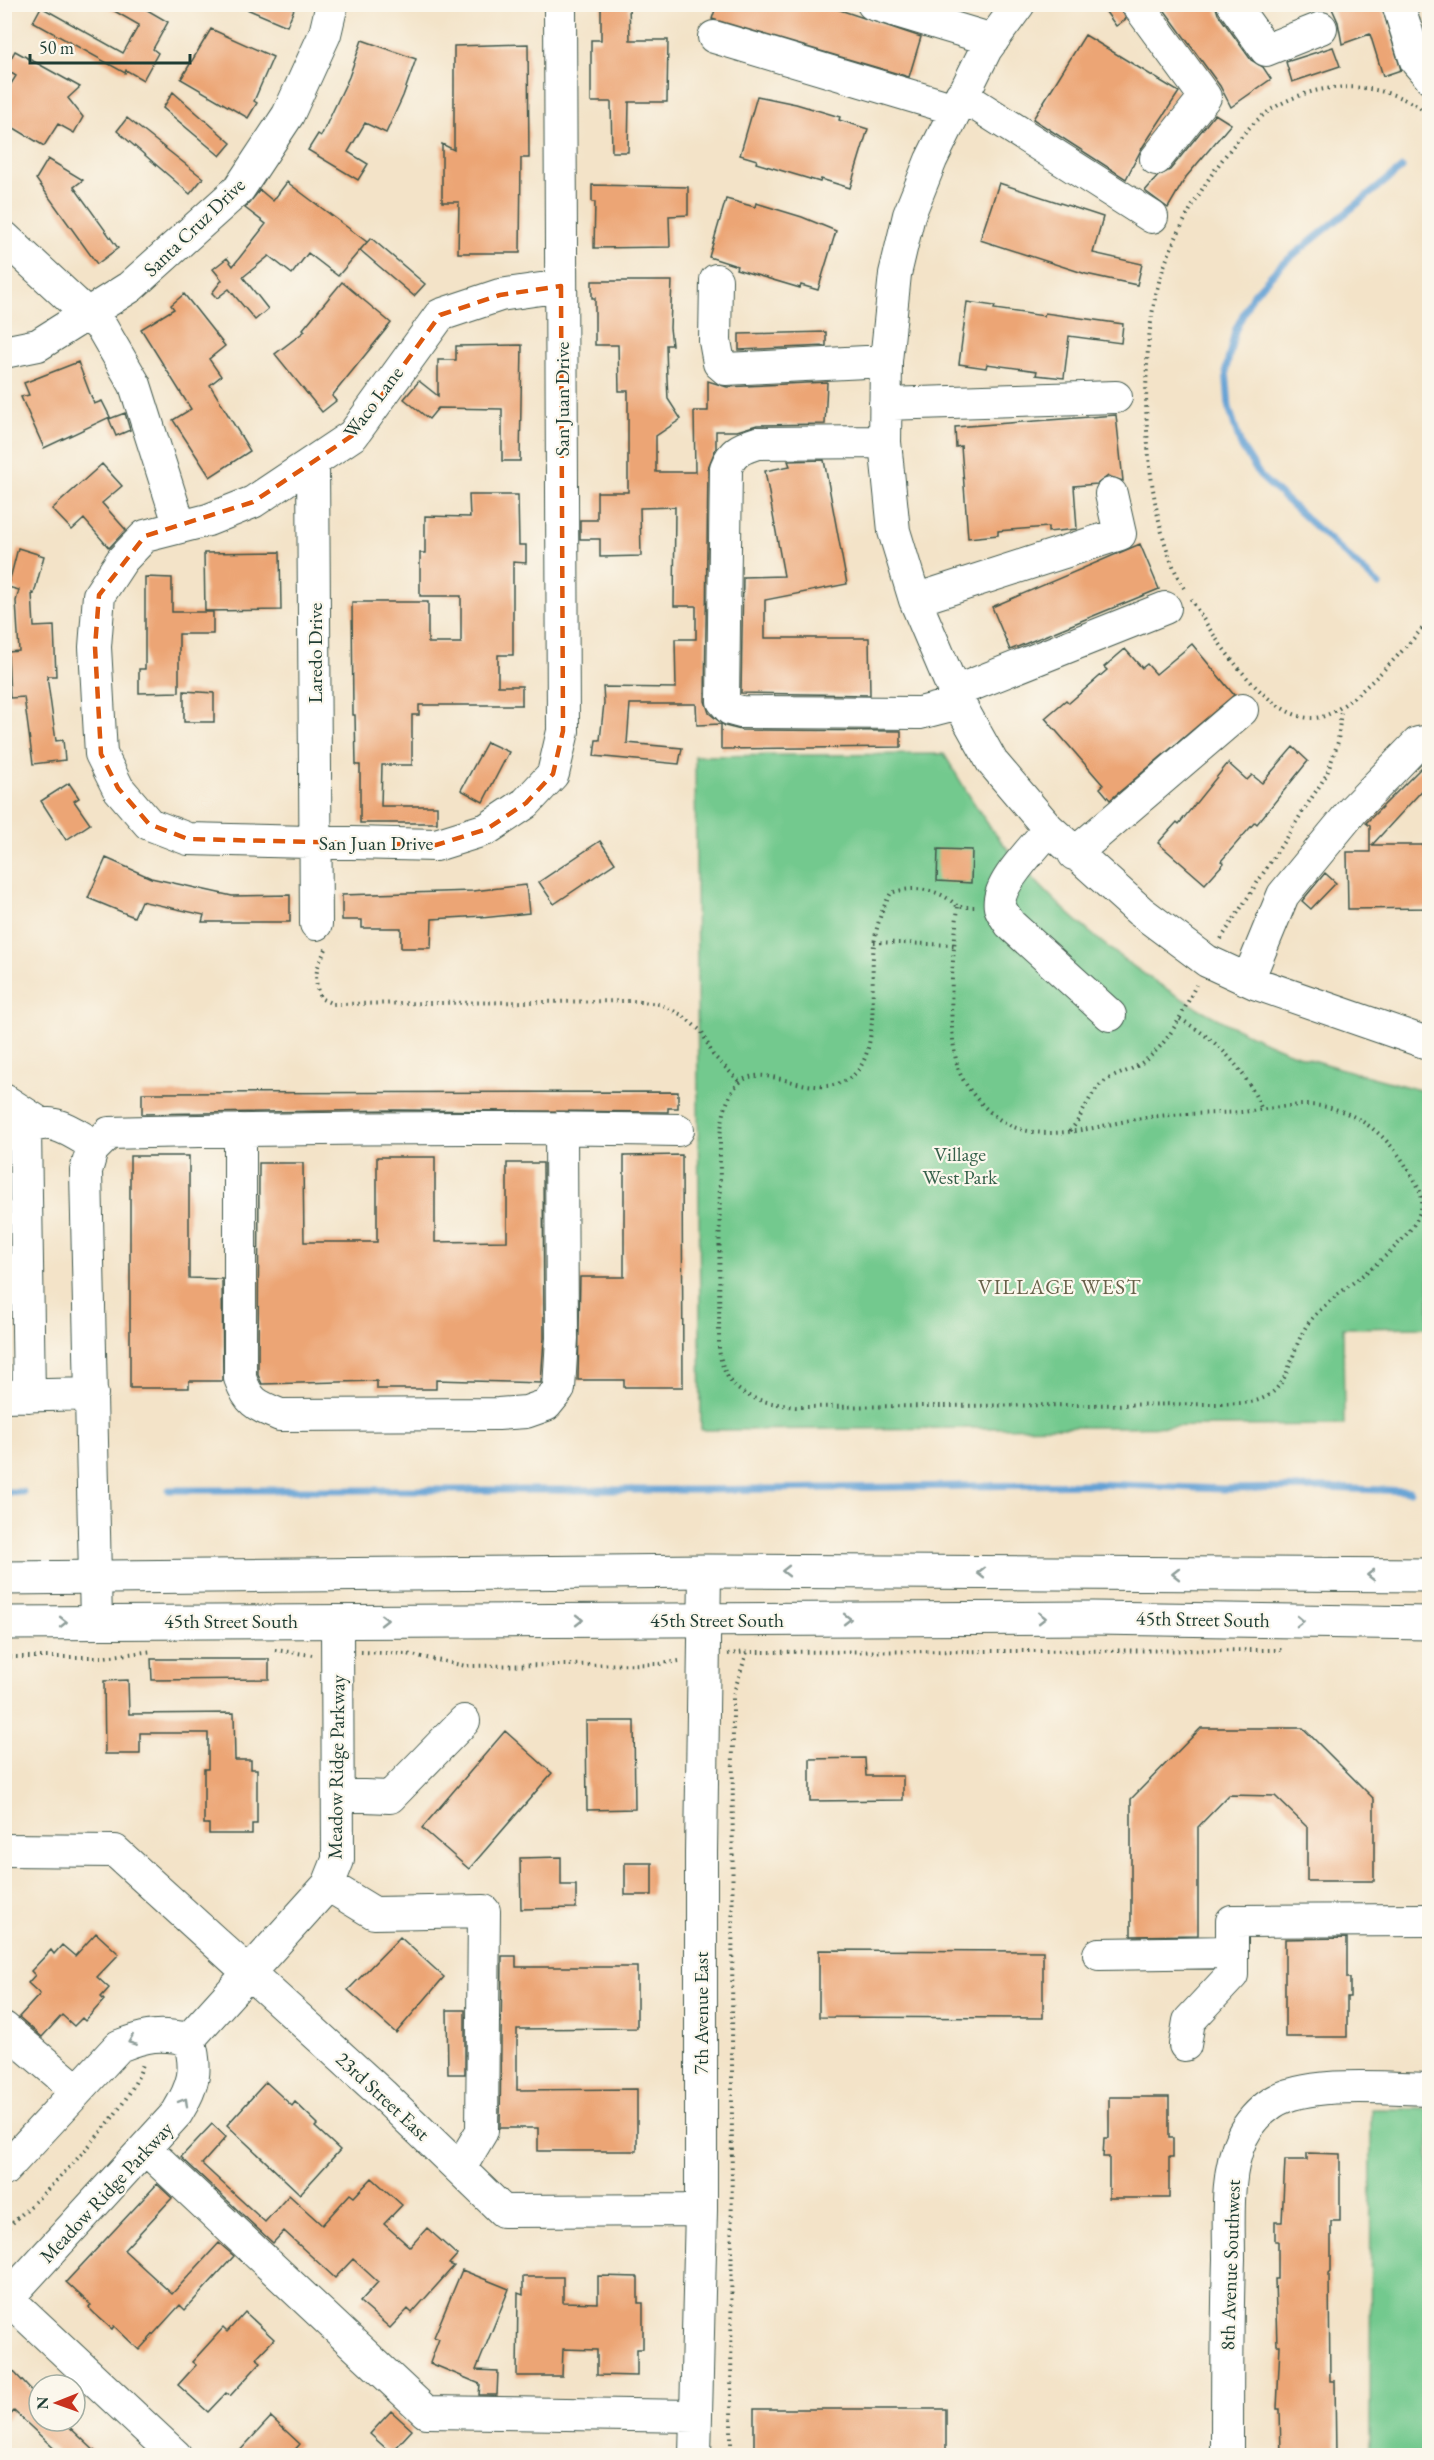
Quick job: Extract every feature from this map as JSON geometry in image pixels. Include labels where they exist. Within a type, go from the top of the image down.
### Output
[{"type":"main road","points":[[4,1578],[705,1571],[1430,1575]]},
{"type":"main road","name":"45th Street South","points":[[4,1623],[1093,1617],[1430,1623]]},
{"type":"street","name":"Santa Cruz Drive","points":[[4,352],[38,345],[130,288],[239,189],[288,115],[325,34],[332,4]]},
{"type":"street","name":"San Juan Drive","points":[[180,527],[145,536],[122,560],[99,595],[95,648],[101,754],[117,788],[149,824],[188,839],[436,845],[487,829],[526,803],[553,774],[563,730],[560,4]]},
{"type":"street","points":[[873,4],[993,40]]},
{"type":"street","points":[[1019,4],[993,40],[958,102],[909,215],[895,274],[886,361],[885,442],[894,531],[915,600],[956,697],[992,762],[1049,829],[1074,854],[1140,911],[1207,960],[1248,980],[1430,1044]]},
{"type":"street","points":[[1137,4],[1205,97],[1156,159]]},
{"type":"street","points":[[1233,4],[1266,50],[1321,28]]},
{"type":"street","points":[[1398,4],[1416,61],[1430,76]]},
{"type":"street","points":[[714,37],[958,102],[1152,217]]},
{"type":"street","points":[[4,237],[102,328],[135,385],[180,527]]},
{"type":"street","points":[[716,280],[715,341],[719,363],[726,369],[886,361]]},
{"type":"street","name":"Waco Lane","points":[[180,527],[208,520],[253,502],[353,435],[440,315],[500,295],[561,286]]},
{"type":"street","points":[[885,405],[1116,397]]},
{"type":"street","points":[[885,442],[757,443],[740,448],[730,457],[726,468],[723,701],[730,709],[741,712],[920,713],[1165,608]]},
{"type":"street","name":"Laredo Drive","points":[[313,463],[316,924]]},
{"type":"street","points":[[915,600],[1120,534],[1111,494]]},
{"type":"street","points":[[1074,854],[1242,710]]},
{"type":"street","points":[[1248,980],[1283,895],[1353,810],[1418,743],[1430,741]]},
{"type":"street","points":[[1049,829],[1012,875],[1002,891],[1000,906],[1010,924],[1110,1015]]},
{"type":"street","points":[[4,1100],[38,1122],[55,1124],[96,1146]]},
{"type":"street","points":[[38,1122],[25,1129],[17,1396],[92,1394]]},
{"type":"street","points":[[240,1130],[240,1378],[247,1397],[261,1407],[280,1414],[498,1414],[525,1412],[546,1405],[559,1389],[562,1338],[561,1128]]},
{"type":"street","points":[[96,1622],[86,1171],[92,1150],[109,1133],[561,1128],[678,1130]]},
{"type":"street","name":"7th Avenue East","points":[[695,2456],[701,2210],[700,1853],[705,1571]]},
{"type":"street","name":"Meadow Ridge Parkway","points":[[6,2298],[147,2150],[177,2114],[192,2088],[194,2059],[189,2038],[328,1885],[338,1860],[337,1621]]},
{"type":"street","points":[[338,1795],[390,1797],[464,1721]]},
{"type":"street","name":"23rd Street East","points":[[4,1850],[115,1851],[250,1972],[503,2211],[701,2210]]},
{"type":"street","points":[[328,1885],[374,1913],[484,1911],[482,2131],[460,2168]]},
{"type":"street","points":[[1185,2045],[1189,2021],[1232,1975],[1233,1921],[1430,1920]]},
{"type":"street","points":[[1099,1954],[1232,1952]]},
{"type":"street","points":[[4,2028],[77,2090]]},
{"type":"street","points":[[4,2170],[119,2046],[152,2035],[163,2034],[189,2038]]},
{"type":"street","name":"8th Avenue Southwest","points":[[1227,2456],[1230,2207],[1234,2161],[1242,2136],[1256,2117],[1273,2102],[1294,2094],[1336,2087],[1430,2089]]},
{"type":"street","points":[[147,2150],[426,2412],[695,2416]]},
{"type":"street","points":[[6,2298],[176,2456]]},
{"type":"path","points":[[1430,115],[1413,102],[1376,89],[1342,86],[1311,92],[1282,104],[1252,125],[1218,164],[1178,233],[1162,273],[1151,315],[1146,367],[1146,423],[1152,481],[1163,534],[1181,584],[1212,634],[1241,671],[1278,706],[1299,717],[1320,718],[1341,709],[1414,638],[1430,619]]},
{"type":"path","points":[[1069,1131],[1083,1116],[1090,1098],[1101,1084],[1136,1067],[1150,1056],[1180,1019],[1207,960],[1327,774],[1338,742],[1341,709]]},
{"type":"path","points":[[904,888],[933,891],[948,896],[958,907],[954,945],[953,1041],[959,1071],[977,1097],[998,1118],[1018,1130],[1040,1133],[1069,1131],[1181,1113],[1262,1110],[1307,1105],[1328,1107],[1354,1116],[1377,1131],[1396,1150],[1417,1183],[1422,1201],[1419,1217],[1407,1233],[1322,1308],[1304,1329],[1287,1377],[1273,1392],[1255,1401],[1220,1404],[796,1407],[770,1403],[748,1395],[732,1385],[722,1371],[718,1350],[720,1136],[723,1113],[730,1095],[740,1082],[752,1076],[765,1075],[812,1084],[834,1084],[851,1077],[865,1061],[870,1042],[874,942],[884,906],[891,893],[904,888]]},
{"type":"path","points":[[316,924],[331,926],[329,942],[316,966],[315,983],[320,998],[333,1004],[633,1001],[658,1004],[682,1015],[702,1032],[713,1055],[740,1082]]},
{"type":"path","points":[[874,942],[954,945]]},
{"type":"path","points":[[1180,1019],[1217,1043],[1238,1065],[1253,1089],[1262,1110]]},
{"type":"path","points":[[264,1650],[307,1656]]},
{"type":"path","points":[[731,2456],[733,1695],[747,1652],[1290,1650]]},
{"type":"path","points":[[4,1657],[104,1657],[157,1651]]},
{"type":"path","points":[[360,1652],[407,1654],[466,1666],[660,1664]]},
{"type":"path","points":[[4,2231],[67,2169],[107,2123],[141,2070],[152,2035]]},
{"type":"highlighted area","points":[[561,286],[563,731],[553,774],[526,803],[487,829],[436,845],[188,839],[149,824],[118,788],[101,754],[95,647],[99,595],[145,536],[253,502],[353,435],[440,315],[500,295]]},
{"type":"green space","name":"Village West Park","points":[[944,754],[986,822],[1022,866],[1086,929],[1158,983],[1196,1007],[1277,1047],[1333,1066],[1429,1093],[1429,1327],[1343,1328],[1344,1425],[701,1430],[695,756]]},
{"type":"green space","points":[[1371,2109],[1429,2109],[1429,2455],[1370,2455]]},
{"type":"building","points":[[102,4],[137,4],[168,22],[153,49],[158,53],[143,80],[126,70],[125,73],[33,22],[41,7],[123,53],[139,25]]},
{"type":"building","points":[[235,4],[284,4],[294,9],[287,26]]},
{"type":"building","points":[[601,4],[629,4],[630,40],[668,40],[667,102],[629,102],[628,152],[612,152],[611,102],[591,102],[591,40],[601,40]]},
{"type":"building","points":[[717,4],[822,4],[921,37],[909,77],[712,19]]},
{"type":"building","points":[[1115,4],[1119,4],[1126,19],[1116,26],[1106,12]]},
{"type":"building","points":[[1160,4],[1215,4],[1218,14],[1251,60],[1263,67],[1271,79],[1231,107],[1220,86]]},
{"type":"building","points":[[1330,4],[1381,4],[1401,70],[1383,76],[1370,34],[1342,44],[1338,22]]},
{"type":"building","points":[[211,29],[273,57],[254,101],[257,103],[248,118],[181,79]]},
{"type":"building","points":[[1085,35],[1179,92],[1142,148],[1126,179],[1033,119]]},
{"type":"building","points":[[362,40],[416,59],[403,96],[386,133],[365,123],[348,152],[368,164],[358,180],[308,150],[318,134],[321,136],[349,77]]},
{"type":"building","points":[[528,44],[529,158],[521,158],[520,253],[458,253],[459,202],[442,202],[442,144],[454,150],[454,46]]},
{"type":"building","points":[[1333,47],[1340,66],[1292,82],[1286,62]]},
{"type":"building","points":[[15,51],[80,87],[68,98],[83,117],[74,133],[58,124],[44,146],[4,122],[4,95],[16,76],[5,69]]},
{"type":"building","points":[[173,92],[231,143],[220,156],[163,108]]},
{"type":"building","points":[[757,96],[796,104],[840,117],[839,120],[868,129],[850,188],[821,179],[820,182],[756,163],[757,160],[740,155]]},
{"type":"building","points":[[1215,114],[1231,124],[1186,177],[1168,208],[1145,191],[1158,176],[1170,170]]},
{"type":"building","points":[[127,118],[203,178],[190,194],[117,131]]},
{"type":"building","points":[[48,159],[83,180],[74,187],[118,248],[97,264],[36,179]]},
{"type":"building","points":[[287,182],[367,242],[338,276],[308,253],[292,274],[269,256],[243,277],[268,309],[255,320],[229,289],[217,298],[212,293],[222,280],[213,269],[227,258],[233,266],[266,224],[245,208],[260,190],[273,201]]},
{"type":"building","points":[[999,183],[1103,217],[1093,253],[1142,264],[1137,285],[1086,274],[980,240]]},
{"type":"building","points":[[592,185],[688,187],[688,215],[669,216],[670,247],[594,248],[595,202],[592,202]]},
{"type":"building","points":[[726,199],[755,207],[756,203],[802,217],[836,231],[818,290],[801,285],[800,288],[736,269],[737,266],[709,257]]},
{"type":"building","points":[[371,238],[425,284],[414,296],[360,250]]},
{"type":"building","points":[[592,281],[672,281],[670,328],[672,345],[666,345],[668,399],[681,419],[656,436],[656,472],[695,472],[694,411],[708,411],[708,381],[727,387],[827,382],[825,424],[757,425],[737,431],[716,431],[716,448],[708,468],[705,701],[709,713],[725,726],[741,730],[901,731],[901,747],[721,749],[721,724],[697,725],[696,704],[630,704],[627,743],[682,748],[679,764],[594,756],[596,740],[600,740],[604,703],[603,687],[676,688],[675,639],[696,639],[696,606],[674,606],[675,507],[640,508],[641,556],[600,557],[600,539],[580,539],[580,520],[597,520],[597,492],[628,492],[628,391],[619,391],[618,345],[595,345],[595,298],[592,298]]},
{"type":"building","points":[[342,282],[391,323],[332,396],[336,401],[322,412],[275,354],[305,331],[303,329]]},
{"type":"building","points":[[184,294],[225,346],[209,359],[221,376],[210,385],[250,451],[210,477],[173,420],[191,409],[141,329],[174,309],[171,305]]},
{"type":"building","points":[[967,302],[995,306],[994,309],[1044,316],[1045,313],[1123,324],[1121,343],[1069,336],[1064,378],[1036,375],[1037,371],[987,364],[986,368],[959,364]]},
{"type":"building","points":[[826,332],[826,346],[739,350],[739,334]]},
{"type":"building","points":[[522,345],[520,461],[502,461],[502,409],[438,408],[429,419],[404,399],[419,381],[438,396],[438,360],[456,360],[456,346]]},
{"type":"building","points":[[78,362],[94,404],[102,401],[110,417],[44,448],[21,397],[29,395],[24,383]]},
{"type":"building","points":[[125,413],[130,430],[116,436],[109,419]]},
{"type":"building","points":[[1116,415],[1123,481],[1108,476],[1097,484],[1074,486],[1077,529],[1048,532],[1048,527],[998,531],[998,535],[968,538],[961,446],[956,447],[955,427]]},
{"type":"building","points":[[824,460],[847,584],[765,600],[765,638],[869,638],[870,695],[741,693],[743,577],[784,576],[765,471],[790,466],[788,461]]},
{"type":"building","points":[[102,464],[122,486],[102,503],[126,530],[109,548],[84,519],[72,530],[52,509]]},
{"type":"building","points":[[469,495],[518,495],[519,545],[526,545],[526,563],[513,562],[513,655],[498,655],[498,686],[522,686],[522,705],[419,705],[419,715],[412,715],[412,765],[382,765],[381,806],[437,806],[437,823],[360,823],[360,765],[356,765],[355,715],[353,715],[352,602],[428,602],[428,643],[461,643],[461,596],[420,596],[420,553],[425,553],[425,516],[470,517]]},
{"type":"building","points":[[1140,544],[1159,589],[1010,650],[992,607]]},
{"type":"building","points":[[18,548],[44,556],[34,594],[32,593],[34,627],[54,626],[56,676],[47,676],[56,741],[63,740],[65,760],[33,764],[24,697],[10,698],[8,652],[19,651],[16,601],[19,590],[8,587]]},
{"type":"building","points":[[280,552],[281,610],[205,611],[204,553]]},
{"type":"building","points":[[145,577],[172,578],[172,612],[213,612],[213,634],[179,634],[179,692],[139,693],[139,669],[145,669]]},
{"type":"building","points":[[1192,644],[1234,695],[1110,800],[1100,788],[1103,785],[1045,718],[1066,700],[1069,703],[1107,670],[1104,667],[1125,649],[1142,668],[1147,664],[1156,674]]},
{"type":"building","points":[[184,691],[214,693],[214,722],[184,722]]},
{"type":"building","points":[[487,742],[509,752],[483,802],[461,790]]},
{"type":"building","points":[[1293,747],[1308,761],[1257,824],[1255,822],[1221,861],[1224,863],[1205,884],[1158,843],[1177,822],[1179,824],[1228,763],[1247,780],[1252,775],[1262,783]]},
{"type":"building","points":[[1430,759],[1430,782],[1372,845],[1430,845],[1430,908],[1348,909],[1347,852],[1370,852],[1370,826],[1366,823]]},
{"type":"building","points":[[69,783],[79,798],[74,801],[90,824],[66,840],[41,801]]},
{"type":"building","points":[[600,841],[615,863],[554,904],[539,882]]},
{"type":"building","points":[[938,849],[972,850],[971,883],[937,881]]},
{"type":"building","points":[[106,858],[151,878],[232,896],[290,895],[290,922],[202,922],[204,915],[141,901],[134,917],[88,898]]},
{"type":"building","points":[[1325,873],[1336,883],[1311,909],[1302,901]]},
{"type":"building","points":[[526,885],[529,913],[482,918],[482,916],[432,919],[431,948],[401,948],[401,928],[362,928],[362,920],[342,920],[342,895],[473,891]]},
{"type":"building","points":[[678,1092],[678,1108],[668,1108],[668,1112],[393,1110],[142,1114],[142,1093]]},
{"type":"building","points":[[682,1155],[683,1387],[624,1387],[624,1380],[578,1380],[580,1277],[624,1277],[624,1156]]},
{"type":"building","points":[[130,1156],[189,1156],[189,1278],[222,1279],[223,1381],[189,1381],[189,1388],[130,1388]]},
{"type":"building","points":[[377,1157],[435,1157],[435,1242],[507,1241],[507,1163],[543,1163],[544,1338],[541,1383],[436,1380],[436,1389],[377,1389],[377,1381],[262,1384],[258,1375],[259,1163],[303,1163],[304,1242],[377,1242]]},
{"type":"building","points":[[151,1659],[269,1659],[269,1679],[152,1680]]},
{"type":"building","points":[[128,1680],[129,1714],[234,1713],[235,1760],[251,1760],[251,1769],[257,1769],[257,1824],[252,1824],[252,1834],[209,1834],[209,1824],[204,1824],[204,1769],[208,1769],[208,1733],[140,1733],[140,1754],[105,1754],[104,1681]]},
{"type":"building","points":[[586,1721],[634,1721],[635,1809],[587,1810]]},
{"type":"building","points":[[1201,1728],[1303,1728],[1374,1799],[1374,1881],[1307,1881],[1307,1827],[1275,1796],[1229,1795],[1198,1827],[1198,1935],[1131,1936],[1131,1799]]},
{"type":"building","points":[[505,1731],[552,1773],[469,1869],[422,1828]]},
{"type":"building","points":[[865,1758],[866,1776],[903,1776],[903,1800],[810,1801],[810,1759]]},
{"type":"building","points":[[561,1857],[561,1885],[576,1885],[576,1908],[521,1909],[520,1858]]},
{"type":"building","points":[[625,1863],[652,1863],[652,1895],[625,1895]]},
{"type":"building","points":[[96,1933],[119,1954],[97,1977],[109,1988],[101,1997],[104,2000],[85,2021],[82,2018],[74,2026],[62,2015],[42,2037],[19,2017],[40,1994],[28,1983],[35,1975],[31,1971],[51,1950],[54,1954],[62,1945],[75,1956]]},
{"type":"building","points":[[400,1937],[444,1977],[396,2033],[348,1990]]},
{"type":"building","points":[[1347,1938],[1347,1978],[1350,1978],[1350,1997],[1347,1997],[1347,2037],[1285,2037],[1285,1939]]},
{"type":"building","points":[[819,1950],[1043,1951],[1043,2018],[819,2017]]},
{"type":"building","points":[[502,1956],[516,1956],[516,1967],[637,1967],[637,2028],[517,2029],[517,2090],[637,2089],[637,2151],[538,2151],[538,2128],[500,2128]]},
{"type":"building","points":[[447,2010],[465,2010],[465,2074],[448,2074]]},
{"type":"building","points":[[266,2082],[292,2106],[295,2102],[318,2124],[315,2127],[340,2150],[300,2194],[227,2125]]},
{"type":"building","points":[[1109,2097],[1169,2097],[1169,2138],[1173,2138],[1173,2157],[1169,2157],[1169,2198],[1109,2198],[1109,2157],[1103,2157],[1104,2138],[1109,2138]]},
{"type":"building","points":[[212,2124],[226,2137],[202,2164],[265,2222],[289,2195],[322,2225],[350,2194],[354,2197],[372,2178],[402,2205],[384,2224],[410,2247],[427,2228],[457,2255],[449,2264],[454,2266],[412,2313],[408,2309],[390,2328],[360,2302],[378,2282],[353,2259],[335,2278],[284,2231],[273,2243],[181,2157]]},
{"type":"building","points":[[1307,2153],[1340,2154],[1340,2221],[1331,2221],[1331,2271],[1329,2273],[1330,2381],[1335,2381],[1336,2456],[1281,2456],[1280,2409],[1277,2409],[1280,2345],[1277,2345],[1275,2279],[1278,2279],[1278,2241],[1275,2241],[1275,2222],[1282,2222],[1285,2160],[1307,2160]]},
{"type":"building","points":[[157,2184],[172,2198],[124,2250],[172,2294],[219,2243],[234,2256],[185,2310],[180,2305],[139,2350],[114,2326],[112,2329],[95,2314],[89,2308],[91,2305],[66,2282]]},
{"type":"building","points":[[462,2270],[509,2289],[476,2370],[498,2371],[497,2395],[479,2395],[480,2384],[430,2363],[439,2339],[434,2337]]},
{"type":"building","points":[[598,2276],[638,2277],[638,2303],[643,2303],[643,2349],[637,2349],[637,2376],[597,2375],[597,2350],[563,2349],[562,2376],[517,2376],[518,2293],[523,2295],[523,2277],[563,2277],[563,2302],[598,2303]]},
{"type":"building","points":[[245,2312],[274,2339],[256,2358],[261,2362],[230,2396],[226,2393],[208,2412],[178,2385],[196,2365],[192,2362],[223,2328],[227,2332]]},
{"type":"building","points":[[13,2371],[27,2386],[27,2423],[14,2411],[4,2422],[4,2380]]},
{"type":"building","points":[[754,2409],[946,2409],[946,2456],[754,2456]]},
{"type":"building","points":[[391,2411],[412,2430],[391,2453],[370,2434]]},
{"type":"building","points":[[271,2417],[300,2444],[289,2456],[235,2456]]},
{"type":"building","points":[[37,2433],[76,2433],[100,2456],[62,2456]]},
{"type":"waterway","points":[[1379,585],[1261,477],[1241,446],[1229,407],[1226,369],[1235,331],[1252,296],[1281,265],[1402,168]]},
{"type":"waterway","points":[[169,1490],[699,1490],[1095,1484],[1222,1489],[1323,1488],[1410,1491]]},
{"type":"waterway","points":[[4,1492],[23,1492]]},
{"type":"district","name":"VILLAGE WEST","points":[[1060,1287]]}]
